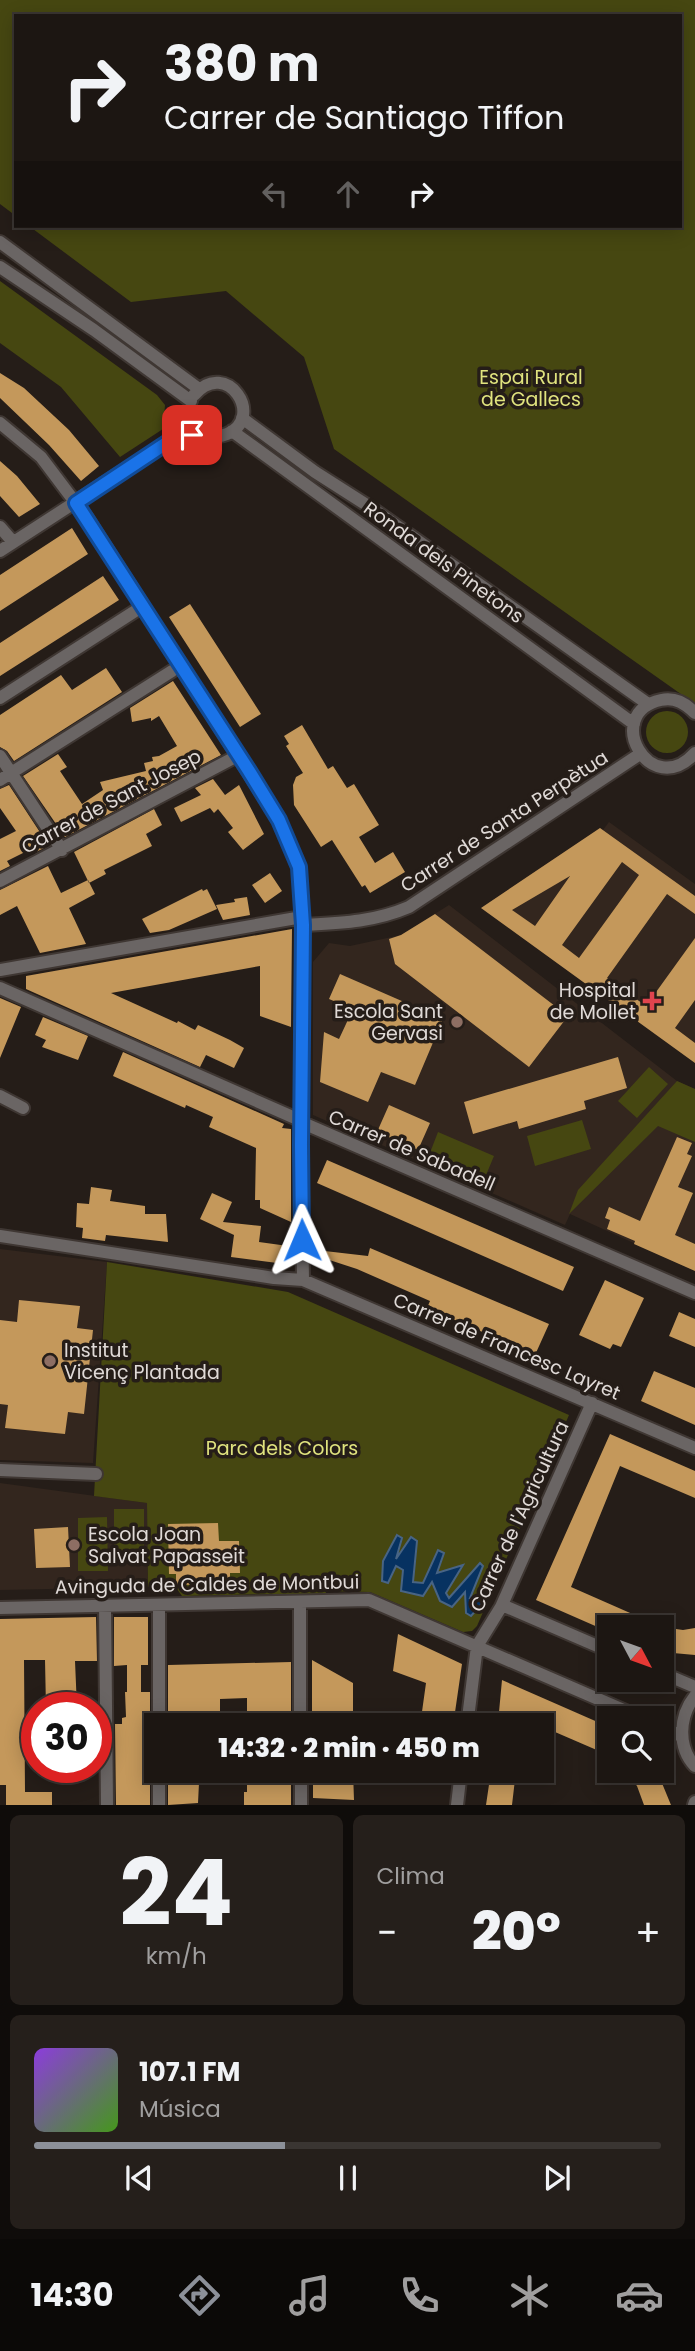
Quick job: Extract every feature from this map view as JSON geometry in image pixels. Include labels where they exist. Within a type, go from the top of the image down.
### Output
[{"type":"street","points":[[0,242],[199,389]]},
{"type":"street","points":[[0,267],[94,330],[191,401]]},
{"type":"street","points":[[171,440],[192,435],[218,437],[232,431],[242,418],[242,403],[228,385],[213,383],[199,389],[191,401],[190,417],[197,429],[210,436]]},
{"type":"street","points":[[0,551],[171,440],[190,417]]},
{"type":"street","name":"Ronda dels Pinetons","points":[[242,418],[315,472],[373,509],[648,704]]},
{"type":"street","points":[[0,423],[41,457],[76,503],[279,820],[299,867],[303,921],[303,1280]]},
{"type":"street","name":"Ronda dels Pinetons","points":[[232,431],[634,724]]},
{"type":"street","points":[[0,527],[13,542]]},
{"type":"street","points":[[0,698],[143,606]]},
{"type":"street","points":[[6,776],[172,671]]},
{"type":"street","points":[[693,759],[681,765],[664,767],[652,764],[640,754],[635,745],[634,724],[639,713],[648,704],[665,699],[688,705],[695,713]]},
{"type":"street","name":"Carrer de Santa Perpètua","points":[[0,970],[303,921],[365,921],[387,917],[409,907],[640,754]]},
{"type":"street","name":"Carrer de Sant Josep","points":[[0,881],[239,755]]},
{"type":"street","points":[[0,756],[6,776],[62,850]]},
{"type":"street","name":"Carrer de Sabadell","points":[[0,988],[295,1118],[303,1124],[695,1293]]},
{"type":"street","points":[[0,1096],[23,1108]]},
{"type":"street","name":"Carrer de Francesc Layret","points":[[0,1236],[274,1278],[303,1280],[695,1448]]},
{"type":"street","name":"Carrer de l'Agricultura","points":[[469,1713],[477,1646],[502,1605],[592,1403]]},
{"type":"street","points":[[0,1470],[96,1474]]},
{"type":"street","name":"Avinguda de Caldes de Montbui","points":[[0,1608],[369,1600],[614,1706]]},
{"type":"street","points":[[300,1603],[300,1713]]},
{"type":"street","points":[[159,1605],[159,1713]]},
{"type":"street","points":[[502,1605],[597,1646]]},
{"type":"street","points":[[105,1606],[107,1805]]},
{"type":"street","points":[[674,1678],[695,1687]]},
{"type":"street","points":[[695,1696],[683,1719],[681,1736],[689,1760],[695,1766]]},
{"type":"street","points":[[674,1733],[681,1736]]},
{"type":"street","points":[[159,1783],[159,1805]]},
{"type":"street","points":[[300,1783],[301,1805]]},
{"type":"street","points":[[457,1805],[460,1783]]},
{"type":"shaded area","name":"Hospital de Mollet","points":[[609,822],[695,884],[695,1063],[481,908],[600,828],[603,830]]},
{"type":"shaded area","name":"Escola Sant Gervasi","points":[[449,905],[677,1081],[695,1089],[695,1271],[570,1214],[565,1225],[313,1115],[313,962],[329,943],[350,946],[401,935]]},
{"type":"shaded area","name":"Institut Vicenç Plantada","points":[[0,1249],[107,1262],[93,1463],[0,1460]]},
{"type":"shaded area","name":"Escola Joan Salvat Papasseit","points":[[0,1483],[147,1503],[148,1587],[0,1590]]},
{"type":"green space","name":"Espai Rural de Gallecs","points":[[0,0],[695,0],[695,704],[334,449],[304,357],[226,291],[131,302],[32,228],[682,228],[682,14],[14,14],[14,214],[0,204]]},
{"type":"green space","points":[[0,281],[157,395],[165,405],[163,429],[120,457],[61,387],[0,343]]},
{"type":"green space","points":[[667,711],[682,717],[688,732],[682,747],[667,753],[652,747],[646,732],[652,717]]},
{"type":"green space","points":[[649,1067],[668,1084],[637,1118],[618,1101]]},
{"type":"green space","points":[[677,1081],[695,1089],[695,1142],[658,1126],[569,1214],[578,1190]]},
{"type":"green space","points":[[582,1120],[591,1149],[535,1166],[527,1136]]},
{"type":"green space","points":[[438,1132],[494,1156],[481,1187],[426,1163]]},
{"type":"green space","name":"Parc dels Colors","points":[[107,1262],[288,1292],[569,1415],[477,1626],[472,1631],[463,1632],[370,1592],[326,1591],[326,1597],[275,1598],[273,1594],[182,1596],[174,1585],[148,1587],[147,1503],[94,1496]]},
{"type":"green space","points":[[114,1509],[144,1509],[144,1562],[114,1562]]},
{"type":"green space","points":[[107,1517],[108,1571],[78,1571],[78,1518]]},
{"type":"water","points":[[397,1535],[402,1538],[396,1559],[411,1537],[417,1541],[413,1582],[423,1583],[438,1550],[444,1553],[437,1573],[463,1565],[446,1593],[449,1598],[480,1563],[483,1566],[470,1598],[487,1598],[471,1616],[466,1613],[465,1592],[452,1607],[440,1601],[432,1582],[423,1596],[401,1591],[403,1570],[396,1566],[388,1583],[382,1581],[383,1561]]},
{"type":"building","points":[[0,373],[24,388],[69,430],[99,466],[81,481],[49,445],[0,398]]},
{"type":"building","points":[[0,461],[17,476],[40,504],[19,517],[0,496]]},
{"type":"building","points":[[72,528],[88,554],[0,611],[0,575]]},
{"type":"building","points":[[103,576],[119,600],[0,676],[0,643]]},
{"type":"building","points":[[190,604],[261,714],[240,727],[169,617]]},
{"type":"building","points":[[106,668],[122,692],[14,761],[7,751],[0,747],[0,715],[61,675],[72,690]]},
{"type":"building","points":[[173,681],[221,755],[65,837],[23,776],[58,754],[67,767],[60,771],[82,804],[103,790],[100,782],[146,771],[144,763],[153,761],[152,757],[177,746],[159,716],[151,721],[151,718],[132,722],[130,708]]},
{"type":"building","points":[[302,725],[328,769],[333,766],[347,788],[354,784],[379,825],[359,837],[375,863],[393,852],[405,872],[370,893],[365,885],[362,887],[332,840],[321,847],[294,805],[293,785],[296,777],[303,773],[286,746],[289,744],[284,736]]},
{"type":"building","points":[[213,779],[225,795],[239,785],[264,834],[243,850],[228,832],[233,828],[218,809],[214,813],[210,808],[181,822],[174,808],[201,795],[195,788]]},
{"type":"building","points":[[9,785],[47,843],[46,847],[32,854],[29,850],[7,861],[10,866],[0,871],[0,839],[16,831],[0,808],[0,789]]},
{"type":"building","points":[[154,809],[162,825],[146,834],[152,846],[104,870],[106,874],[89,883],[74,852]]},
{"type":"building","name":"Hospital de Mollet","points":[[600,828],[695,896],[695,914],[667,894],[607,978],[646,1006],[695,938],[695,1000],[675,1028],[695,1043],[695,1063],[481,908]],"holes":[[[622,862],[639,875],[579,958],[562,945]],[[570,876],[535,926],[512,910]]]},
{"type":"building","points":[[48,866],[61,893],[88,880],[95,894],[69,908],[86,944],[40,953],[17,906],[0,915],[0,890]]},
{"type":"building","points":[[270,873],[282,891],[265,903],[252,885]]},
{"type":"building","points":[[207,889],[217,909],[169,930],[150,933],[142,919]]},
{"type":"building","points":[[247,897],[250,915],[223,920],[216,905]]},
{"type":"building","points":[[435,914],[568,1016],[529,1067],[395,964],[389,939],[401,935]]},
{"type":"building","points":[[292,929],[291,1027],[260,1016],[260,966],[111,993],[195,1030],[198,1025],[244,1048],[234,1068],[206,1055],[200,1067],[26,989],[26,976]]},
{"type":"building","points":[[340,974],[443,1019],[415,1085],[381,1072],[368,1102],[320,1082],[324,1032],[339,1039],[353,1009],[329,999]]},
{"type":"building","points":[[0,998],[21,1007],[0,1058]]},
{"type":"building","points":[[43,1017],[88,1036],[78,1060],[42,1047],[46,1040],[35,1035]]},
{"type":"building","points":[[123,1052],[284,1124],[282,1128],[291,1129],[291,1222],[260,1208],[260,1200],[255,1200],[256,1148],[209,1127],[213,1117],[186,1105],[185,1108],[113,1076]]},
{"type":"building","points":[[618,1057],[627,1088],[584,1101],[586,1109],[519,1129],[517,1121],[473,1134],[464,1102]]},
{"type":"building","points":[[389,1105],[430,1123],[418,1150],[377,1132]]},
{"type":"building","points":[[677,1137],[692,1143],[687,1154],[692,1156],[678,1187],[693,1193],[675,1235],[695,1244],[695,1271],[607,1229],[610,1220],[605,1218],[609,1207],[640,1221]]},
{"type":"building","points":[[327,1160],[574,1267],[563,1291],[317,1183]]},
{"type":"building","points":[[91,1187],[112,1190],[110,1201],[145,1206],[145,1214],[166,1214],[168,1242],[106,1235],[105,1241],[82,1238],[83,1228],[76,1227],[77,1203],[89,1204]]},
{"type":"building","points":[[212,1193],[232,1202],[223,1222],[261,1226],[259,1242],[288,1246],[285,1264],[231,1257],[234,1235],[200,1219]]},
{"type":"building","points":[[370,1248],[549,1324],[535,1355],[427,1308],[430,1301],[357,1269],[314,1255],[316,1250],[368,1256]]},
{"type":"building","points":[[605,1280],[644,1298],[621,1347],[613,1344],[610,1349],[579,1335]]},
{"type":"building","points":[[19,1300],[80,1306],[77,1328],[93,1330],[84,1414],[68,1412],[65,1434],[5,1428],[8,1405],[0,1404],[0,1320],[17,1322]]},
{"type":"building","points":[[679,1312],[695,1319],[695,1347],[669,1336]]},
{"type":"building","points":[[654,1371],[695,1388],[695,1425],[641,1401]]},
{"type":"building","points":[[610,1434],[695,1471],[695,1498],[620,1466],[571,1587],[635,1615],[597,1615],[597,1627],[536,1600]]},
{"type":"building","points":[[218,1523],[219,1541],[239,1541],[240,1573],[230,1573],[230,1584],[176,1585],[176,1574],[169,1574],[168,1524]]},
{"type":"building","points":[[68,1527],[70,1567],[36,1568],[34,1529]]},
{"type":"building","points":[[96,1617],[97,1661],[75,1661],[76,1692],[46,1692],[45,1660],[24,1660],[24,1692],[21,1692],[21,1783],[25,1783],[25,1792],[52,1792],[52,1805],[6,1805],[6,1785],[0,1785],[0,1619]]},
{"type":"building","points":[[114,1617],[148,1617],[148,1665],[141,1665],[141,1692],[150,1692],[150,1713],[144,1713],[144,1783],[150,1783],[150,1805],[116,1805],[115,1724],[122,1724],[122,1718],[126,1717],[127,1665],[114,1666]]},
{"type":"building","points":[[695,1628],[695,1655],[674,1653],[674,1629]]},
{"type":"building","points":[[398,1634],[462,1664],[455,1713],[422,1713],[426,1683],[393,1671]]},
{"type":"building","points":[[312,1660],[353,1683],[353,1713],[312,1713]]},
{"type":"building","points":[[291,1662],[291,1713],[247,1713],[247,1698],[220,1699],[220,1713],[168,1713],[168,1665]]},
{"type":"building","points":[[502,1680],[597,1722],[597,1750],[554,1732],[554,1713],[499,1712]]},
{"type":"building","points":[[168,1783],[199,1783],[198,1803],[168,1805]]},
{"type":"building","points":[[247,1783],[291,1783],[291,1805],[244,1805],[244,1792],[247,1792]]},
{"type":"building","points":[[313,1783],[353,1783],[354,1800],[313,1798]]},
{"type":"building","points":[[489,1783],[515,1783],[512,1805],[486,1805]]},
{"type":"building","points":[[635,1783],[662,1783],[671,1805],[644,1805]]},
{"type":"place","name":"Hospital de Mollet","points":[[652,1001]]},
{"type":"place","name":"Escola Sant Gervasi","points":[[457,1022]]},
{"type":"place","name":"Institut Vicenç Plantada","points":[[50,1361]]},
{"type":"place","name":"Escola Joan Salvat Papasseit","points":[[74,1545]]},
{"type":"route","points":[[192,435],[171,440],[76,503],[249,771],[279,820],[299,867],[303,925],[302,1240]]}]
